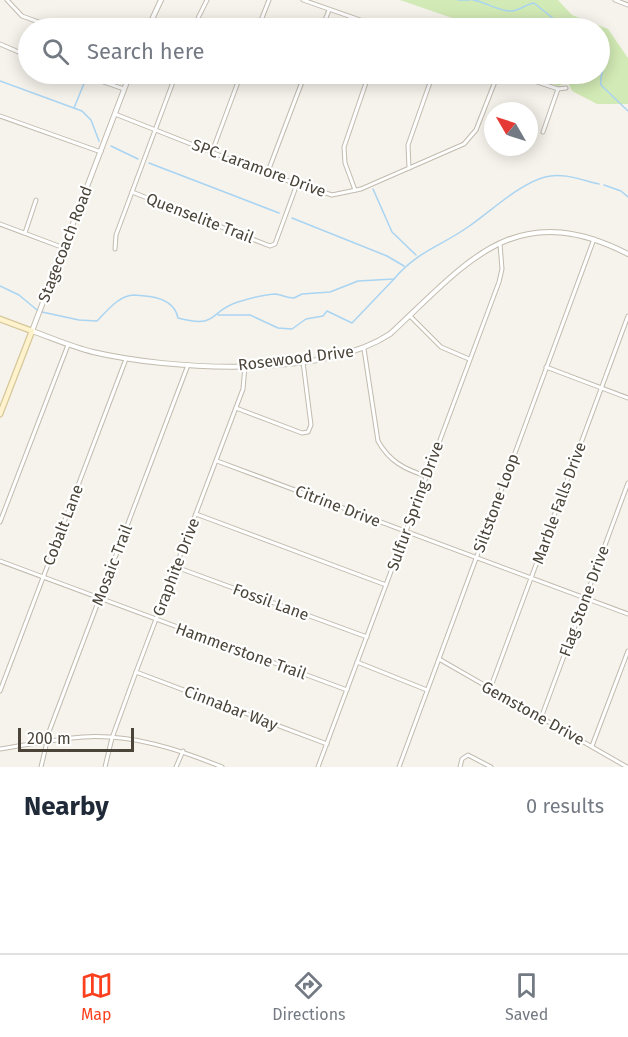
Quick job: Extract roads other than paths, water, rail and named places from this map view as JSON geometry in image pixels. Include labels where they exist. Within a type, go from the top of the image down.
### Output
[{"type":"main road","name":"Rosewood Drive","points":[[0,319],[32,331]]},
{"type":"main road","name":"Stagecoach Road","points":[[0,414],[32,331]]},
{"type":"street","points":[[7,0],[22,16],[28,18]]},
{"type":"street","points":[[153,18],[161,0]]},
{"type":"street","points":[[198,18],[207,0]]},
{"type":"street","points":[[262,18],[269,0]]},
{"type":"street","points":[[303,0],[353,18]]},
{"type":"street","points":[[615,0],[628,5]]},
{"type":"street","points":[[326,18],[329,10]]},
{"type":"street","points":[[0,44],[18,52]]},
{"type":"street","points":[[109,84],[124,89]]},
{"type":"street","name":"Stagecoach Road","points":[[32,331],[126,84]]},
{"type":"street","points":[[115,249],[116,235],[172,84]]},
{"type":"street","points":[[212,152],[238,84]]},
{"type":"street","points":[[267,174],[301,84]]},
{"type":"street","points":[[355,190],[345,163],[344,147],[366,84]]},
{"type":"street","points":[[409,168],[408,145],[429,84]]},
{"type":"street","name":"SPC Laramore Drive","points":[[115,114],[267,174],[332,195],[355,190],[457,149],[476,130],[494,84]]},
{"type":"street","points":[[543,84],[558,89],[566,88]]},
{"type":"street","points":[[543,132],[558,89]]},
{"type":"street","points":[[0,116],[100,152]]},
{"type":"street","name":"Quenselite Trail","points":[[132,192],[270,246],[275,244],[297,184]]},
{"type":"street","points":[[25,233],[36,200]]},
{"type":"street","points":[[0,224],[64,248]]},
{"type":"street","name":"Rosewood Drive","points":[[32,331],[68,344],[126,358],[188,365],[245,366],[302,360],[364,349],[390,334],[466,263],[500,243],[543,233],[573,234],[594,239],[628,254]]},
{"type":"street","name":"Siltstone Loop","points":[[399,767],[594,239]]},
{"type":"street","name":"Sulfur Spring Drive","points":[[318,767],[499,282],[502,269],[500,243]]},
{"type":"street","points":[[410,316],[441,347],[469,359]]},
{"type":"street","name":"Marble Falls Drive","points":[[490,689],[628,316]]},
{"type":"street","points":[[0,522],[68,344]]},
{"type":"street","points":[[364,349],[378,441],[383,450],[399,465],[426,476]]},
{"type":"street","name":"Cobalt Lane","points":[[0,691],[126,358]]},
{"type":"street","points":[[236,408],[302,433],[308,432],[310,425],[302,360]]},
{"type":"street","name":"Mosaic Trail","points":[[41,767],[50,729],[188,365]]},
{"type":"street","name":"Graphite Drive","points":[[105,767],[112,738],[136,672],[243,389],[245,366]]},
{"type":"street","points":[[546,367],[628,398]]},
{"type":"street","name":"Citrine Drive","points":[[217,461],[628,614]]},
{"type":"street","name":"Flag Stone Drive","points":[[541,718],[628,483]]},
{"type":"street","points":[[196,514],[386,585]]},
{"type":"street","name":"Hammerstone Trail","points":[[0,561],[347,690]]},
{"type":"street","name":"Fossil Lane","points":[[176,567],[367,637]]},
{"type":"street","points":[[592,746],[628,651]]},
{"type":"street","name":"Gemstone Drive","points":[[439,659],[627,767]]},
{"type":"street","points":[[357,662],[427,690]]},
{"type":"street","name":"Cinnabar Way","points":[[136,672],[327,744]]},
{"type":"street","points":[[0,749],[82,737],[112,738],[156,744],[183,751],[222,767]]},
{"type":"street","points":[[176,767],[183,751]]},
{"type":"street","points":[[460,767],[462,759],[468,755],[491,767]]},
{"type":"waterway","points":[[458,0],[470,0]]},
{"type":"waterway","points":[[473,0],[507,11],[517,10],[534,3],[553,18]]},
{"type":"waterway","points":[[0,81],[82,111],[91,120],[99,141]]},
{"type":"waterway","points":[[74,108],[84,84]]},
{"type":"waterway","points":[[601,84],[628,111]]},
{"type":"waterway","points":[[111,146],[138,159]]},
{"type":"waterway","points":[[149,163],[279,213]]},
{"type":"waterway","points":[[42,312],[79,320],[97,321],[118,301],[134,295],[161,299],[172,306],[178,318],[201,321],[212,318],[238,302],[262,296],[276,294],[294,298],[302,294],[330,292],[358,281],[394,279],[411,262],[458,234],[515,192],[535,181],[558,175],[599,184]]},
{"type":"waterway","points":[[604,185],[621,191],[628,197]]},
{"type":"waterway","points":[[373,189],[392,232],[416,255]]},
{"type":"waterway","points":[[292,218],[387,256],[404,266]]},
{"type":"waterway","points":[[218,315],[250,315],[278,328],[292,329],[306,319],[323,316],[327,311],[352,323],[394,279]]},
{"type":"waterway","points":[[0,286],[19,295],[37,310]]}]
